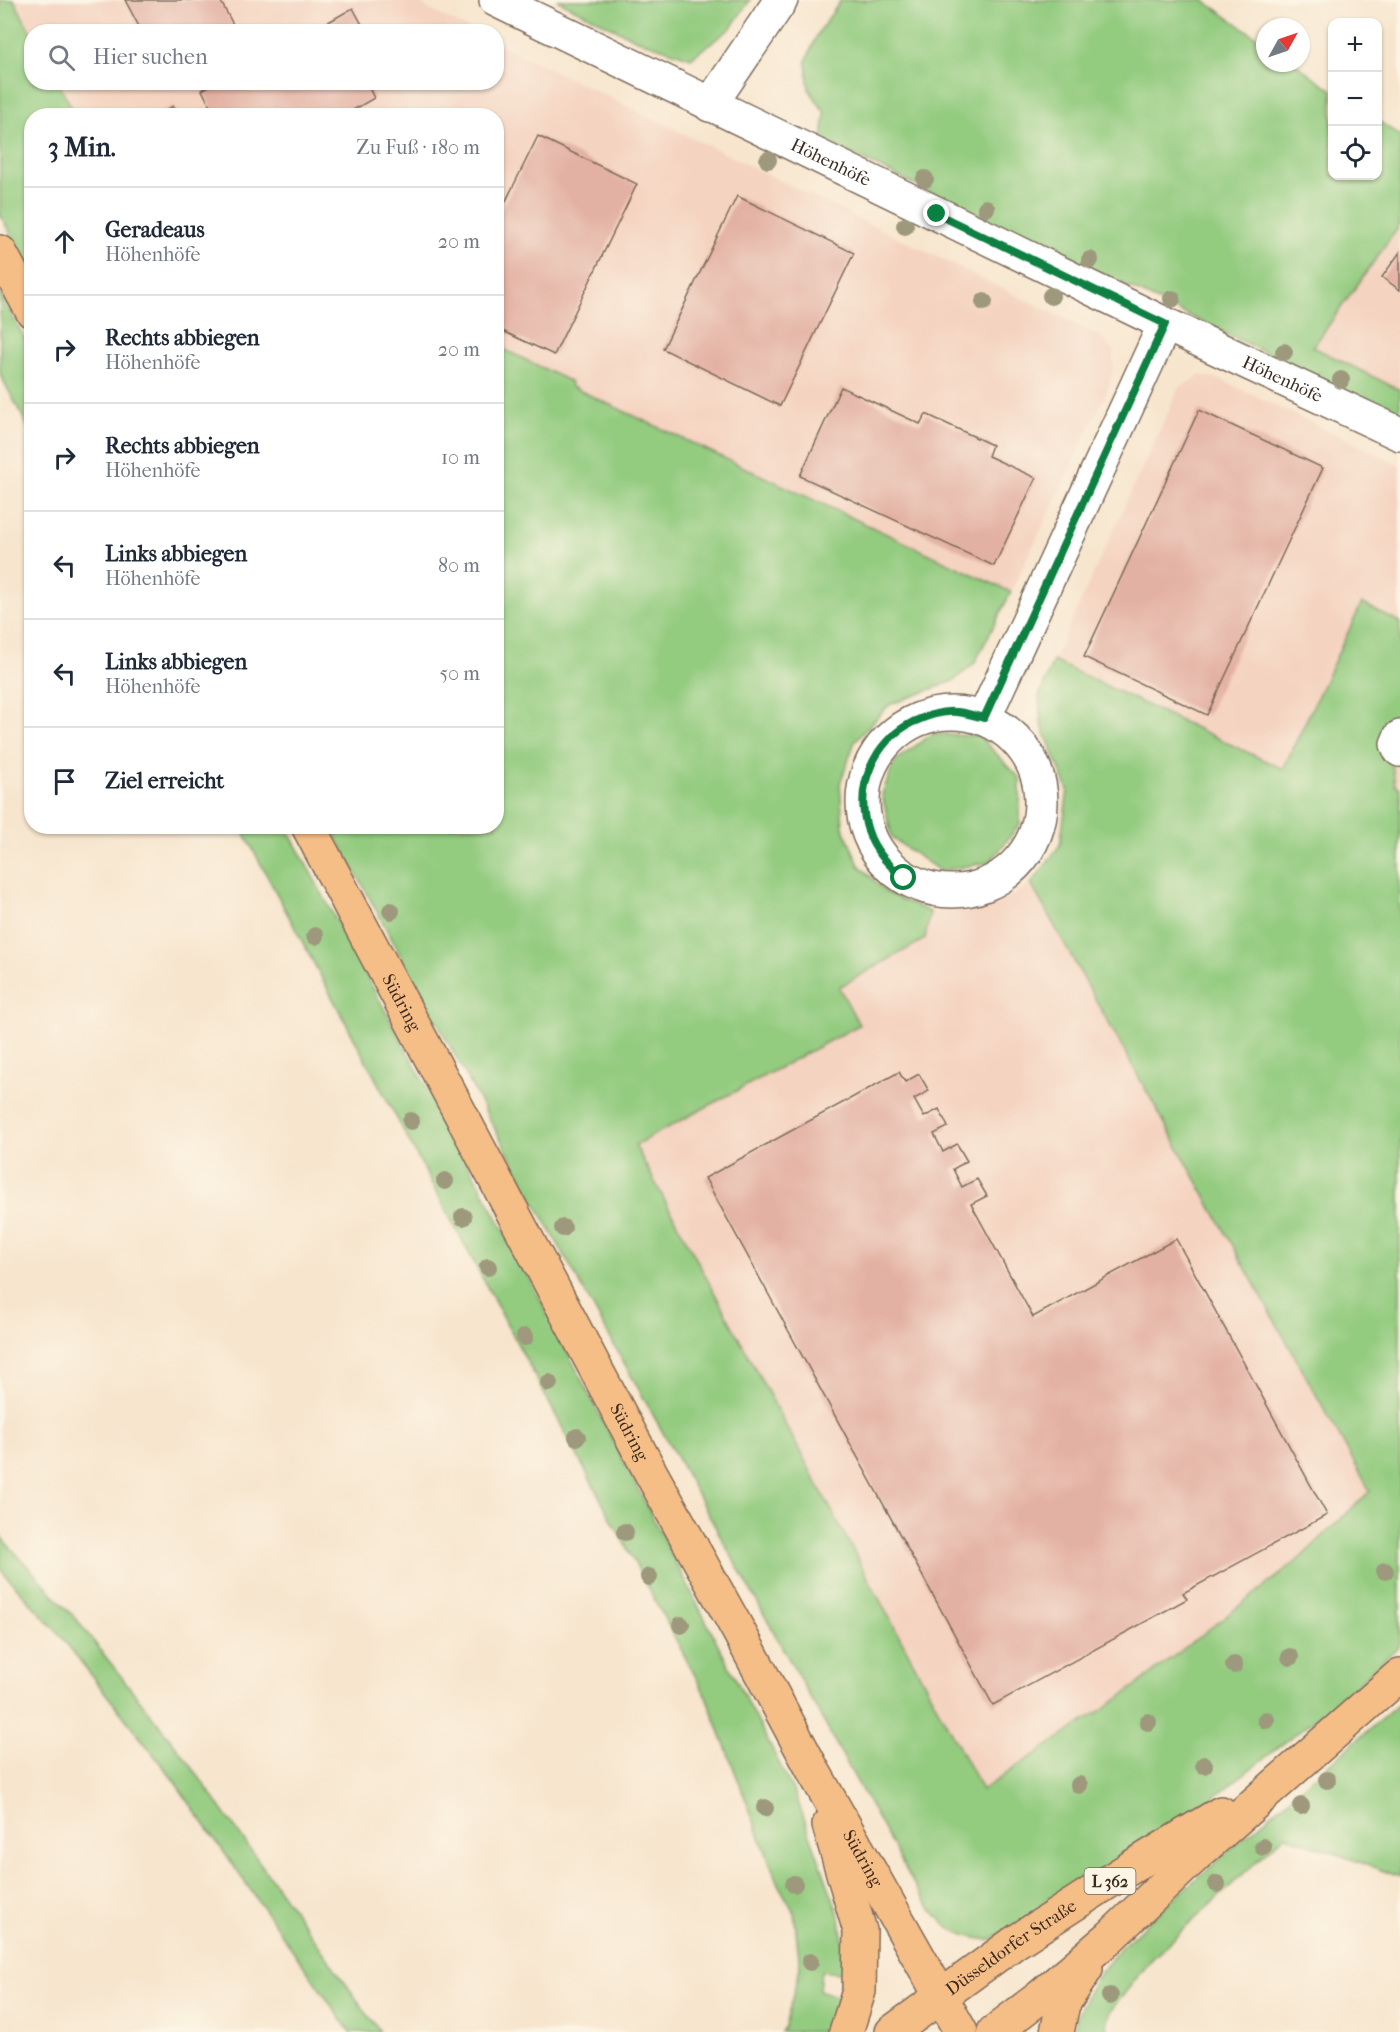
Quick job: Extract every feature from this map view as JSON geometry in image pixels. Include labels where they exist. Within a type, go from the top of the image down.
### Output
[{"type":"main road","points":[[0,252],[24,296]]},
{"type":"main road","name":"Südring","points":[[312,834],[652,1475],[814,1772],[961,2032]]},
{"type":"main road","name":"Düsseldorfer Straße","points":[[994,2032],[1040,1997],[1110,1937],[1196,1855],[1400,1675]]},
{"type":"main road","points":[[814,1772],[860,1931],[859,1991],[846,2032]]},
{"type":"main road","name":"Düsseldorfer Straße","points":[[892,2032],[1014,1943],[1130,1868],[1285,1775]]},
{"type":"main road","points":[[1057,2032],[1063,2004],[1077,1980],[1110,1937]]},
{"type":"street","name":"Höhenhöfe","points":[[495,0],[1165,324],[1400,434]]},
{"type":"street","points":[[710,105],[781,0]]},
{"type":"street","points":[[984,718],[1165,324]]},
{"type":"street","points":[[956,712],[984,718],[1010,733],[1029,756],[1040,784],[1041,814],[1032,843],[1014,867],[989,884],[960,891],[932,889],[904,878],[882,858],[868,833],[862,804],[867,775],[880,749],[900,728],[926,715],[956,712]]},
{"type":"street","points":[[1400,737],[1397,744],[1400,750]]},
{"type":"shaded area","points":[[14,0],[415,0],[459,24],[26,24]]},
{"type":"shaded area","points":[[504,46],[1102,337],[1113,350],[1113,370],[1109,387],[1011,592],[569,385],[570,382],[504,349],[504,108],[72,108],[62,90],[504,90]]},
{"type":"shaded area","points":[[1400,225],[1400,390],[1313,347]]},
{"type":"shaded area","points":[[1200,375],[1220,379],[1400,465],[1400,623],[1362,603],[1283,769],[1053,661],[1179,388]]},
{"type":"shaded area","points":[[1400,707],[1400,788],[1395,785],[1388,734]]},
{"type":"shaded area","points":[[1031,884],[1370,1491],[1296,1562],[1125,1694],[982,1790],[635,1145],[858,1025],[839,987],[925,939],[930,912],[989,909]]},
{"type":"green space","points":[[0,0],[14,0],[26,24],[24,24],[24,90],[62,90],[72,108],[24,108],[24,259],[0,214]]},
{"type":"green space","points":[[557,0],[750,0],[730,29],[691,58],[635,39]]},
{"type":"green space","points":[[841,0],[1203,0],[1256,37],[1256,72],[1307,72],[1328,87],[1328,180],[1382,180],[1382,124],[1400,136],[1400,225],[1313,347],[1400,390],[1400,417],[822,140],[825,113],[809,89],[806,61],[817,35]]},
{"type":"green space","points":[[0,293],[24,338],[24,420],[0,374]]},
{"type":"green space","points":[[504,349],[571,382],[570,386],[1011,592],[974,664],[953,681],[889,705],[855,741],[840,784],[843,827],[859,865],[887,893],[930,912],[925,939],[839,987],[859,1025],[635,1145],[982,1790],[1125,1694],[1296,1562],[1370,1491],[1031,884],[1060,845],[1068,790],[1041,723],[1039,696],[1053,661],[1283,769],[1362,603],[1400,623],[1400,707],[1388,734],[1395,785],[1400,788],[1400,1645],[1346,1695],[1200,1808],[990,1940],[963,1935],[945,1924],[915,1886],[538,1208],[335,834],[504,834]]},
{"type":"green space","points":[[932,734],[979,736],[1020,778],[1020,824],[990,862],[940,871],[892,838],[882,794],[895,761]]},
{"type":"green space","points":[[245,834],[290,834],[520,1260],[796,1796],[840,1918],[846,1974],[821,1971],[819,1990],[842,1998],[834,2032],[781,2032],[785,2026],[800,1968],[794,1912],[778,1884],[706,1696]]},
{"type":"green space","points":[[0,1536],[76,1619],[189,1763],[380,2032],[350,2032],[172,1778],[59,1634],[0,1569]]},
{"type":"green space","points":[[1400,1703],[1400,1877],[1285,1835],[1152,1959],[1111,2010],[1105,2032],[1073,2032],[1079,2011],[1095,1980],[1120,1948],[1180,1893]]},
{"type":"building","points":[[125,0],[220,0],[233,24],[138,24]]},
{"type":"building","points":[[353,8],[362,24],[325,24]]},
{"type":"building","points":[[202,90],[370,90],[374,98],[357,108],[211,108]]},
{"type":"building","points":[[538,136],[637,184],[554,355],[504,332],[504,205]]},
{"type":"building","points":[[737,196],[854,253],[780,406],[663,349]]},
{"type":"building","points":[[1400,252],[1400,290],[1382,277]]},
{"type":"building","points":[[841,387],[920,424],[926,414],[992,445],[988,456],[1036,478],[994,566],[800,476]]},
{"type":"building","points":[[1199,410],[1323,468],[1207,715],[1084,657]]},
{"type":"building","points":[[899,1072],[905,1082],[919,1074],[929,1091],[914,1099],[924,1117],[939,1109],[948,1127],[934,1134],[943,1152],[957,1144],[967,1161],[953,1169],[962,1187],[977,1179],[987,1196],[971,1204],[1033,1317],[1176,1239],[1327,1515],[1183,1593],[1187,1599],[993,1705],[705,1178]]},
{"type":"route","points":[[904,878],[882,858],[868,833],[862,804],[867,775],[880,749],[900,728],[926,715],[956,712],[984,718],[1165,324],[937,214]]}]
